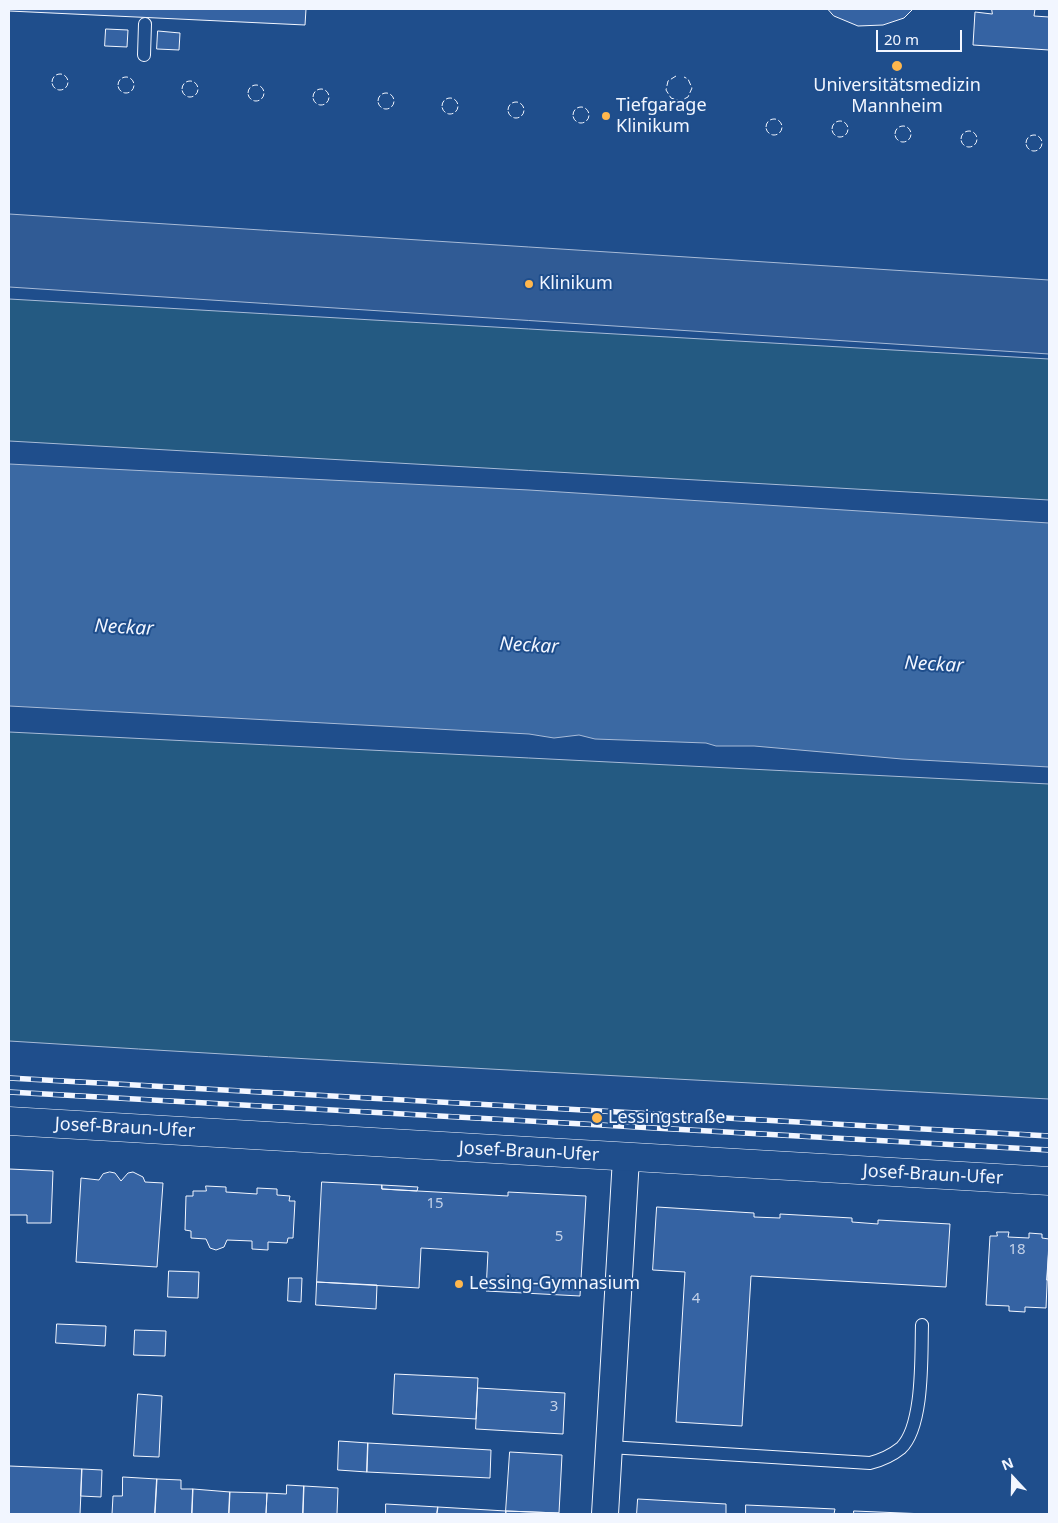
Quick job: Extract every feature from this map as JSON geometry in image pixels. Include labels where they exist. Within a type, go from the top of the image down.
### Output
[{"type":"street","name":"Josef-Braun-Ufer","points":[[9,1122],[1049,1181]]},
{"type":"street","points":[[605,1514],[626,1158]]},
{"type":"lane","points":[[144,55],[145,24]]},
{"type":"lane","points":[[609,1447],[870,1463],[886,1458],[902,1447],[912,1429],[920,1394],[922,1325]]},
{"type":"shaded area","name":"Klinikum","points":[[9,214],[1049,280],[1049,354],[9,287]]},
{"type":"shaded area","points":[[9,299],[1049,359],[1049,500],[9,441]]},
{"type":"shaded area","points":[[9,732],[1049,784],[1049,1099],[9,1041]]},
{"type":"water","name":"Neckar","points":[[9,464],[529,490],[1049,523],[1049,767],[902,759],[754,746],[716,746],[706,743],[595,739],[579,735],[554,738],[529,734],[9,706]]},
{"type":"building","points":[[9,9],[306,9],[305,25],[9,11]]},
{"type":"building","points":[[828,9],[913,9],[904,18],[883,25],[858,26],[834,16]]},
{"type":"building","points":[[992,9],[1035,9],[1034,16],[1049,17],[1049,50],[973,45],[975,12],[992,14]]},
{"type":"building","points":[[106,29],[128,30],[127,47],[105,46]]},
{"type":"building","points":[[158,31],[180,33],[179,50],[157,49]]},
{"type":"building","points":[[9,1169],[53,1171],[51,1223],[27,1223],[27,1215],[9,1215]]},
{"type":"building","points":[[133,1172],[143,1177],[145,1182],[163,1183],[157,1267],[76,1262],[81,1178],[99,1180],[103,1174],[115,1173],[121,1181],[128,1173]]},
{"type":"building","points":[[322,1182],[382,1185],[382,1189],[508,1196],[508,1192],[586,1196],[580,1296],[486,1291],[488,1252],[421,1248],[419,1288],[317,1282]]},
{"type":"building","points":[[382,1185],[418,1187],[417,1191],[382,1189]]},
{"type":"building","points":[[206,1186],[226,1187],[226,1192],[257,1194],[257,1188],[277,1189],[277,1195],[290,1196],[289,1201],[295,1201],[293,1238],[288,1238],[287,1243],[268,1242],[268,1250],[252,1249],[252,1241],[227,1240],[224,1247],[216,1250],[210,1248],[206,1239],[191,1238],[191,1231],[185,1230],[186,1196],[193,1196],[193,1191],[206,1191]]},
{"type":"building","points":[[657,1207],[754,1213],[754,1217],[780,1218],[780,1214],[852,1218],[852,1222],[878,1224],[878,1220],[950,1224],[946,1287],[751,1276],[742,1426],[676,1422],[685,1272],[653,1270]]},
{"type":"building","points":[[997,1232],[1009,1232],[1008,1237],[1029,1238],[1029,1233],[1042,1234],[1042,1238],[1049,1239],[1046,1308],[1025,1307],[1025,1312],[1009,1311],[1009,1306],[986,1305],[990,1236],[997,1236]]},
{"type":"building","points":[[1049,1248],[1049,1280],[1047,1280]]},
{"type":"building","points":[[169,1271],[199,1272],[198,1298],[168,1297]]},
{"type":"building","points":[[289,1278],[302,1278],[301,1302],[288,1301]]},
{"type":"building","points":[[317,1282],[377,1285],[376,1309],[316,1305]]},
{"type":"building","points":[[57,1324],[106,1326],[105,1346],[56,1343]]},
{"type":"building","points":[[135,1330],[166,1331],[165,1356],[134,1355]]},
{"type":"building","points":[[395,1374],[478,1378],[476,1419],[393,1414]]},
{"type":"building","points":[[478,1388],[565,1393],[563,1434],[476,1429]]},
{"type":"building","points":[[138,1394],[162,1396],[159,1457],[134,1456]]},
{"type":"building","points":[[339,1441],[368,1443],[367,1472],[338,1470]]},
{"type":"building","points":[[368,1443],[491,1450],[490,1478],[367,1472]]},
{"type":"building","points":[[510,1452],[562,1455],[559,1513],[506,1511]]},
{"type":"building","points":[[9,1466],[82,1469],[80,1514],[9,1514]]},
{"type":"building","points":[[82,1469],[102,1470],[101,1497],[81,1496]]},
{"type":"building","points":[[123,1477],[157,1479],[155,1514],[112,1514],[113,1496],[122,1496]]},
{"type":"building","points":[[157,1479],[181,1480],[181,1489],[193,1489],[192,1514],[155,1514]]},
{"type":"building","points":[[287,1485],[304,1486],[303,1514],[266,1514],[267,1493],[286,1494]]},
{"type":"building","points":[[304,1486],[338,1488],[337,1514],[303,1514]]},
{"type":"building","points":[[193,1489],[230,1492],[229,1514],[192,1514]]},
{"type":"building","points":[[230,1492],[267,1493],[266,1514],[229,1514]]},
{"type":"building","points":[[638,1499],[726,1504],[726,1514],[637,1514]]},
{"type":"building","points":[[386,1504],[438,1507],[437,1514],[386,1514]]},
{"type":"building","points":[[746,1505],[835,1509],[834,1514],[746,1514]]},
{"type":"building","points":[[438,1507],[506,1511],[506,1514],[437,1514]]},
{"type":"building","points":[[506,1511],[559,1513],[559,1514],[506,1514]]},
{"type":"building","points":[[854,1511],[926,1514],[854,1514]]},
{"type":"railway","points":[[9,1078],[1049,1136]]},
{"type":"railway","points":[[9,1092],[1049,1150]]},
{"type":"fence","points":[[60,74],[68,82],[60,90],[52,82],[60,74]]},
{"type":"fence","points":[[676,76],[668,81],[666,90],[671,98],[680,101],[688,97],[692,88],[688,79],[684,77]]},
{"type":"fence","points":[[126,77],[134,85],[126,93],[118,85],[126,77]]},
{"type":"fence","points":[[190,81],[198,89],[190,97],[182,89],[190,81]]},
{"type":"fence","points":[[256,85],[264,93],[256,101],[248,93],[256,85]]},
{"type":"fence","points":[[321,89],[329,97],[321,105],[313,97],[321,89]]},
{"type":"fence","points":[[386,93],[394,101],[386,109],[378,101],[386,93]]},
{"type":"fence","points":[[450,98],[458,106],[450,114],[442,106],[450,98]]},
{"type":"fence","points":[[516,102],[524,110],[516,118],[508,110],[516,102]]},
{"type":"fence","points":[[581,107],[589,115],[581,123],[573,115],[581,107]]},
{"type":"fence","points":[[774,119],[782,127],[774,135],[766,127],[774,119]]},
{"type":"fence","points":[[840,121],[848,129],[840,137],[832,129],[840,121]]},
{"type":"fence","points":[[903,126],[911,134],[903,142],[895,134],[903,126]]},
{"type":"fence","points":[[969,131],[977,139],[969,147],[961,139],[969,131]]},
{"type":"fence","points":[[1034,135],[1042,143],[1034,151],[1026,143],[1034,135]]},
{"type":"place","name":"Universitätsmedizin Mannheim","points":[[897,66]]},
{"type":"place","name":"Tiefgarage Klinikum","points":[[606,116]]},
{"type":"place","name":"Klinikum","points":[[529,284]]},
{"type":"place","name":"Lessingstraße","points":[[597,1118]]},
{"type":"place","name":"Lessing-Gymnasium","points":[[459,1284]]}]
